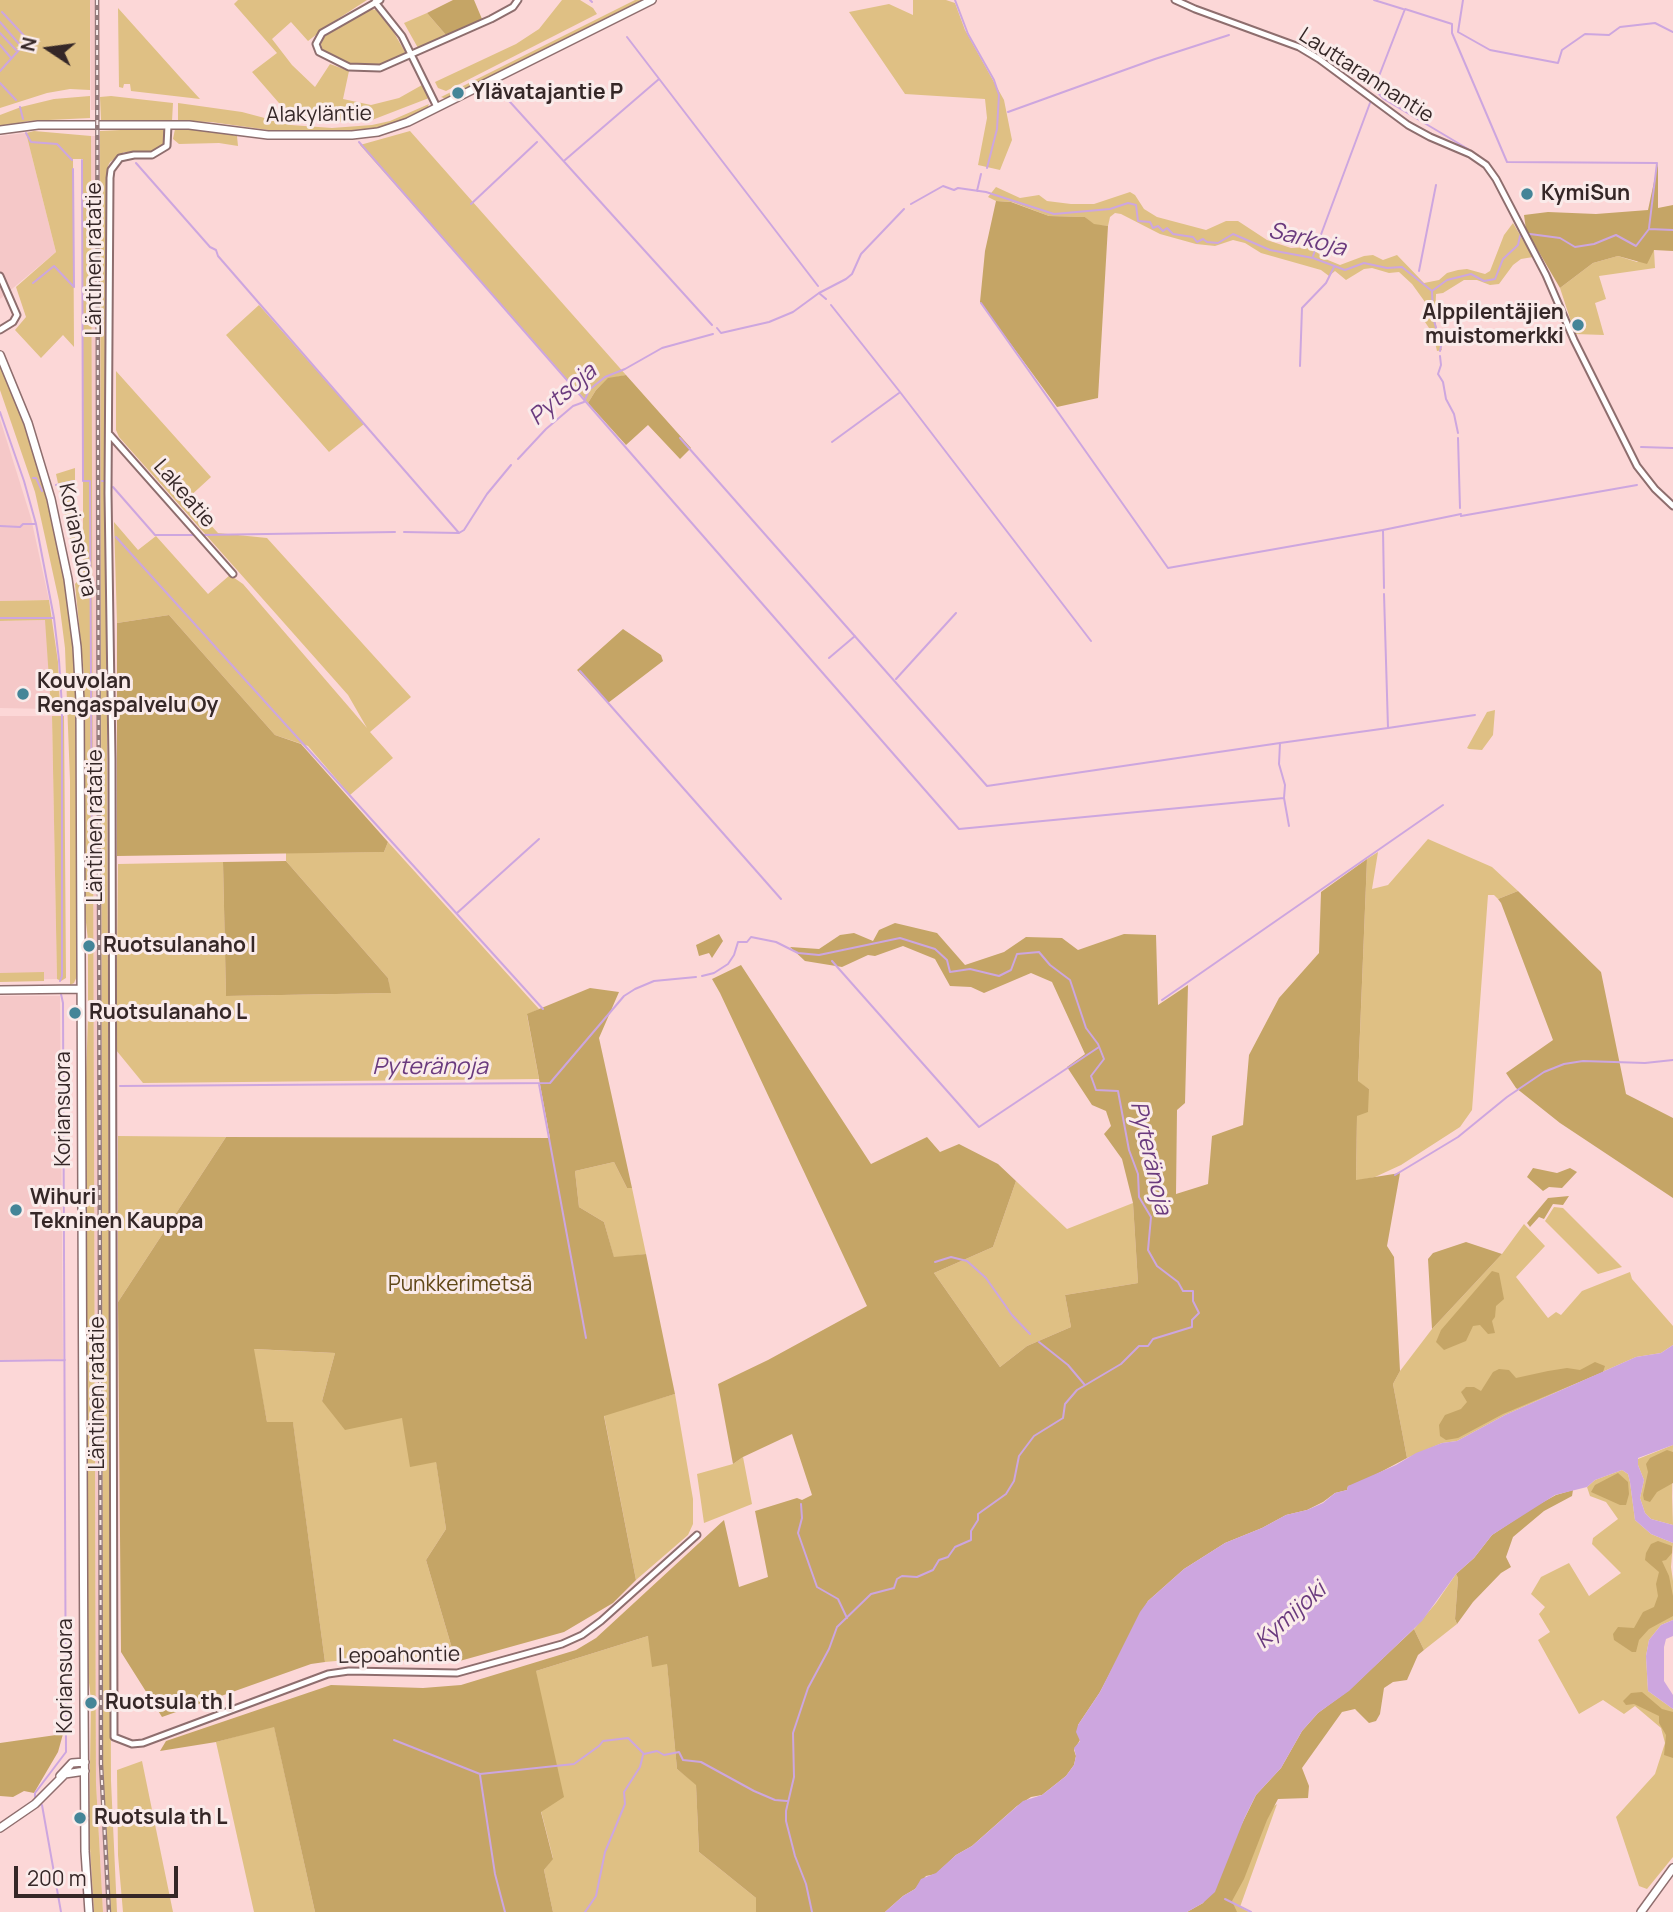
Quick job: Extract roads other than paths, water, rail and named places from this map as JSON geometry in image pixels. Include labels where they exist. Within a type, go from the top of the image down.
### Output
[{"type":"main road","name":"Alakyläntie","points":[[0,130],[38,125],[201,125],[268,135],[352,135],[395,128],[652,0]]},
{"type":"main road","name":"Koriansuora","points":[[0,358],[29,423],[40,457],[58,529],[76,629],[80,701],[85,1851],[89,1912]]},
{"type":"main road","points":[[0,990],[81,989]]},
{"type":"main road","points":[[55,1783],[68,1765],[85,1762]]},
{"type":"main road","points":[[0,1828],[35,1804],[68,1772],[85,1771]]},
{"type":"main road","points":[[1641,1912],[1673,1868]]},
{"type":"street","points":[[438,107],[412,55],[399,30],[376,1],[322,33],[316,44],[319,52],[343,66],[362,69],[387,66],[412,55],[465,29],[491,19],[513,7],[519,0]]},
{"type":"street","name":"Lauttarannantie","points":[[1175,0],[1299,47],[1408,125],[1479,159],[1491,170],[1546,275],[1574,340],[1637,466],[1673,506]]},
{"type":"street","name":"Läntinen ratatie","points":[[114,1737],[111,170],[120,158],[152,155],[167,146],[168,125]]},
{"type":"street","points":[[0,276],[17,315],[13,322],[0,330]]},
{"type":"street","name":"Lakeatie","points":[[110,435],[233,574]]},
{"type":"street","name":"Lepoahontie","points":[[114,1737],[137,1744],[151,1741],[328,1674],[349,1671],[457,1673],[562,1644],[601,1621],[698,1535]]},
{"type":"water","name":"Kymijoki","points":[[1673,1345],[1673,1445],[1638,1458],[1638,1465],[1644,1480],[1640,1498],[1645,1513],[1651,1519],[1673,1525],[1673,1543],[1651,1534],[1635,1520],[1628,1474],[1622,1470],[1595,1480],[1587,1487],[1555,1495],[1492,1535],[1474,1558],[1456,1574],[1422,1621],[1349,1691],[1318,1713],[1302,1731],[1281,1768],[1256,1795],[1215,1892],[1203,1903],[1187,1912],[885,1912],[915,1889],[921,1879],[936,1873],[956,1855],[972,1846],[1023,1801],[1042,1795],[1066,1776],[1074,1765],[1074,1748],[1080,1741],[1076,1732],[1078,1725],[1100,1692],[1140,1612],[1148,1601],[1184,1569],[1225,1543],[1286,1515],[1323,1503],[1335,1493],[1347,1490],[1348,1486],[1416,1453],[1442,1443],[1457,1441],[1505,1415],[1636,1357],[1661,1353]]},
{"type":"water","points":[[1673,1620],[1673,1636],[1666,1639],[1664,1647],[1664,1681],[1673,1695],[1673,1709],[1648,1691],[1646,1656],[1649,1640],[1661,1625]]},
{"type":"waterway","points":[[955,0],[968,34],[994,80],[999,95],[997,129],[987,168]]},
{"type":"waterway","points":[[1374,0],[1403,9]]},
{"type":"waterway","points":[[1463,0],[1458,32],[1490,50],[1558,63],[1562,50],[1585,34],[1609,35],[1620,27],[1655,23],[1673,32]]},
{"type":"waterway","points":[[1468,149],[1384,99],[1374,89],[1405,9],[1452,24],[1452,33],[1507,162],[1657,163],[1649,228]]},
{"type":"waterway","points":[[0,71],[28,40],[2,12]]},
{"type":"waterway","points":[[0,22],[20,45]]},
{"type":"waterway","points":[[0,33],[16,50]]},
{"type":"waterway","points":[[1008,112],[1229,35]]},
{"type":"waterway","points":[[627,37],[818,286]]},
{"type":"waterway","points":[[0,45],[11,58]]},
{"type":"waterway","points":[[565,160],[659,79]]},
{"type":"waterway","points":[[0,83],[16,100]]},
{"type":"waterway","points":[[501,92],[712,325]]},
{"type":"waterway","points":[[1313,256],[1370,103]]},
{"type":"waterway","points":[[20,107],[23,119]]},
{"type":"waterway","points":[[26,133],[31,142],[57,144],[72,160]]},
{"type":"waterway","points":[[359,142],[959,829],[1284,798]]},
{"type":"waterway","points":[[471,204],[537,142]]},
{"type":"waterway","points":[[82,160],[83,481],[90,481],[92,879]]},
{"type":"waterway","points":[[136,163],[210,247],[216,250],[218,256],[459,533]]},
{"type":"waterway","points":[[33,283],[54,266],[74,287],[73,169]]},
{"type":"waterway","points":[[977,191],[981,174]]},
{"type":"waterway","points":[[1419,271],[1436,185]]},
{"type":"waterway","name":"Sarkoja","points":[[911,204],[943,186],[954,190],[958,188],[986,192],[1054,214],[1110,209],[1128,203],[1136,205],[1138,221],[1150,222],[1153,228],[1158,226],[1163,231],[1167,228],[1173,234],[1193,237],[1197,242],[1203,239],[1218,243],[1233,234],[1270,250],[1313,258],[1345,270],[1364,263],[1387,268],[1402,267],[1432,291],[1447,280],[1471,274],[1484,281],[1495,279],[1503,259],[1518,245],[1520,236],[1530,234],[1560,238],[1575,247],[1594,244],[1616,235],[1636,246],[1649,229],[1673,230]]},
{"type":"waterway","name":"Pytsoja","points":[[717,328],[721,333],[769,322],[793,312],[819,293],[846,279],[852,274],[861,254],[904,209]]},
{"type":"waterway","points":[[1300,366],[1302,308],[1326,283],[1334,267]]},
{"type":"waterway","points":[[1432,291],[1433,317],[1440,351]]},
{"type":"waterway","points":[[819,293],[826,299]]},
{"type":"waterway","points":[[981,303],[1168,568],[1383,530]]},
{"type":"waterway","points":[[831,305],[1091,641]]},
{"type":"waterway","name":"Pytsoja","points":[[518,459],[546,429],[573,406],[584,402],[589,390],[605,377],[662,348],[713,334]]},
{"type":"waterway","points":[[1440,356],[1438,374],[1454,414],[1458,433]]},
{"type":"waterway","points":[[832,442],[899,393]]},
{"type":"waterway","points":[[0,412],[36,524],[23,524],[20,527],[0,526]]},
{"type":"waterway","points":[[680,438],[987,786],[1280,743]]},
{"type":"waterway","points":[[1458,438],[1460,508]]},
{"type":"waterway","points":[[1641,447],[1673,448]]},
{"type":"waterway","name":"Pytsoja","points":[[404,532],[459,533],[464,530],[487,494],[511,465]]},
{"type":"waterway","points":[[33,478],[36,478],[42,491]]},
{"type":"waterway","points":[[56,485],[74,481]]},
{"type":"waterway","points":[[1461,516],[1637,485]]},
{"type":"waterway","name":"Pytsoja","points":[[113,487],[155,535],[195,535]]},
{"type":"waterway","points":[[1384,588],[1383,530],[1461,514]]},
{"type":"waterway","points":[[0,618],[54,618],[36,524]]},
{"type":"waterway","name":"Pytsoja","points":[[202,535],[395,532]]},
{"type":"waterway","points":[[116,537],[543,1009]]},
{"type":"waterway","points":[[1289,826],[1284,798],[1285,785],[1279,764],[1280,743],[1388,728],[1384,594]]},
{"type":"waterway","points":[[896,679],[956,613]]},
{"type":"waterway","points":[[54,618],[62,707]]},
{"type":"waterway","points":[[829,658],[855,636]]},
{"type":"waterway","points":[[580,671],[781,899]]},
{"type":"waterway","points":[[60,981],[62,714]]},
{"type":"waterway","points":[[1388,728],[1475,715]]},
{"type":"waterway","points":[[1162,1000],[1443,805]]},
{"type":"waterway","points":[[457,913],[539,839]]},
{"type":"waterway","name":"Pyteränoja","points":[[702,976],[714,973],[728,964],[738,942],[747,942],[751,937],[776,942],[798,953],[819,955],[900,938],[935,949],[947,960],[950,972],[970,969],[999,976],[1011,970],[1017,954],[1039,952],[1050,965],[1070,980],[1086,1028],[1098,1044],[1104,1059],[1091,1076],[1096,1090],[1118,1091],[1129,1150],[1138,1174],[1139,1197],[1151,1217],[1148,1250],[1157,1266],[1178,1282],[1183,1291],[1193,1291],[1193,1301],[1199,1313],[1192,1320],[1192,1327],[1153,1339],[1148,1346],[1139,1346],[1121,1364],[1077,1390],[1065,1404],[1063,1418],[1034,1436],[1019,1456],[1014,1481],[1006,1494],[978,1514],[978,1520],[971,1531],[971,1540],[955,1547],[948,1557],[939,1560],[933,1570],[917,1577],[902,1576],[897,1579],[894,1588],[871,1594],[837,1627],[829,1649],[808,1688],[793,1733],[794,1777],[786,1811],[795,1856],[806,1884],[812,1912]]},
{"type":"waterway","points":[[832,961],[979,1127],[1099,1047]]},
{"type":"waterway","name":"Pyteränoja","points":[[120,1086],[550,1083],[624,996],[654,981],[696,977]]},
{"type":"waterway","points":[[35,1797],[35,1793],[66,1752],[61,994]]},
{"type":"waterway","points":[[1395,1175],[1458,1137],[1507,1097],[1544,1072],[1564,1064],[1583,1061],[1645,1063],[1673,1060]]},
{"type":"waterway","points":[[539,1084],[586,1338]]},
{"type":"waterway","points":[[935,1262],[951,1257],[967,1261],[986,1278],[1012,1315],[1030,1334]]},
{"type":"waterway","points":[[1039,1342],[1068,1365],[1084,1384]]},
{"type":"waterway","points":[[0,1361],[65,1360]]},
{"type":"waterway","points":[[801,1504],[802,1518],[798,1533],[817,1587],[838,1599],[847,1618]]},
{"type":"waterway","points":[[394,1740],[480,1774],[574,1764],[603,1741],[628,1738],[644,1754],[657,1751],[664,1755],[679,1752],[683,1760],[701,1762],[754,1791],[775,1800],[787,1801]]},
{"type":"waterway","points":[[585,1912],[596,1896],[605,1852],[625,1804],[624,1792],[640,1767],[643,1755]]},
{"type":"waterway","points":[[480,1775],[495,1874],[505,1912]]},
{"type":"waterway","points":[[42,1805],[61,1912]]},
{"type":"waterway","points":[[1225,1899],[1251,1912]]},
{"type":"railway","points":[[97,0],[101,1764],[109,1912]]},
{"type":"place","name":"Ylävatajantie P","points":[[458,93]]},
{"type":"place","name":"KymiSun","points":[[1527,194]]},
{"type":"place","name":"Alppilentäjien muistomerkki","points":[[1578,325]]},
{"type":"place","name":"Kouvolan Rengaspalvelu Oy","points":[[23,694]]},
{"type":"place","name":"Ruotsulanaho I","points":[[89,946]]},
{"type":"place","name":"Ruotsulanaho L","points":[[75,1013]]},
{"type":"place","name":"Wihuri Tekninen Kauppa","points":[[16,1210]]},
{"type":"place","name":"Ruotsula th I","points":[[91,1703]]},
{"type":"place","name":"Ruotsula th L","points":[[80,1818]]},
{"type":"park label","name":"Punkkerimetsä","points":[[460,1285]]}]
